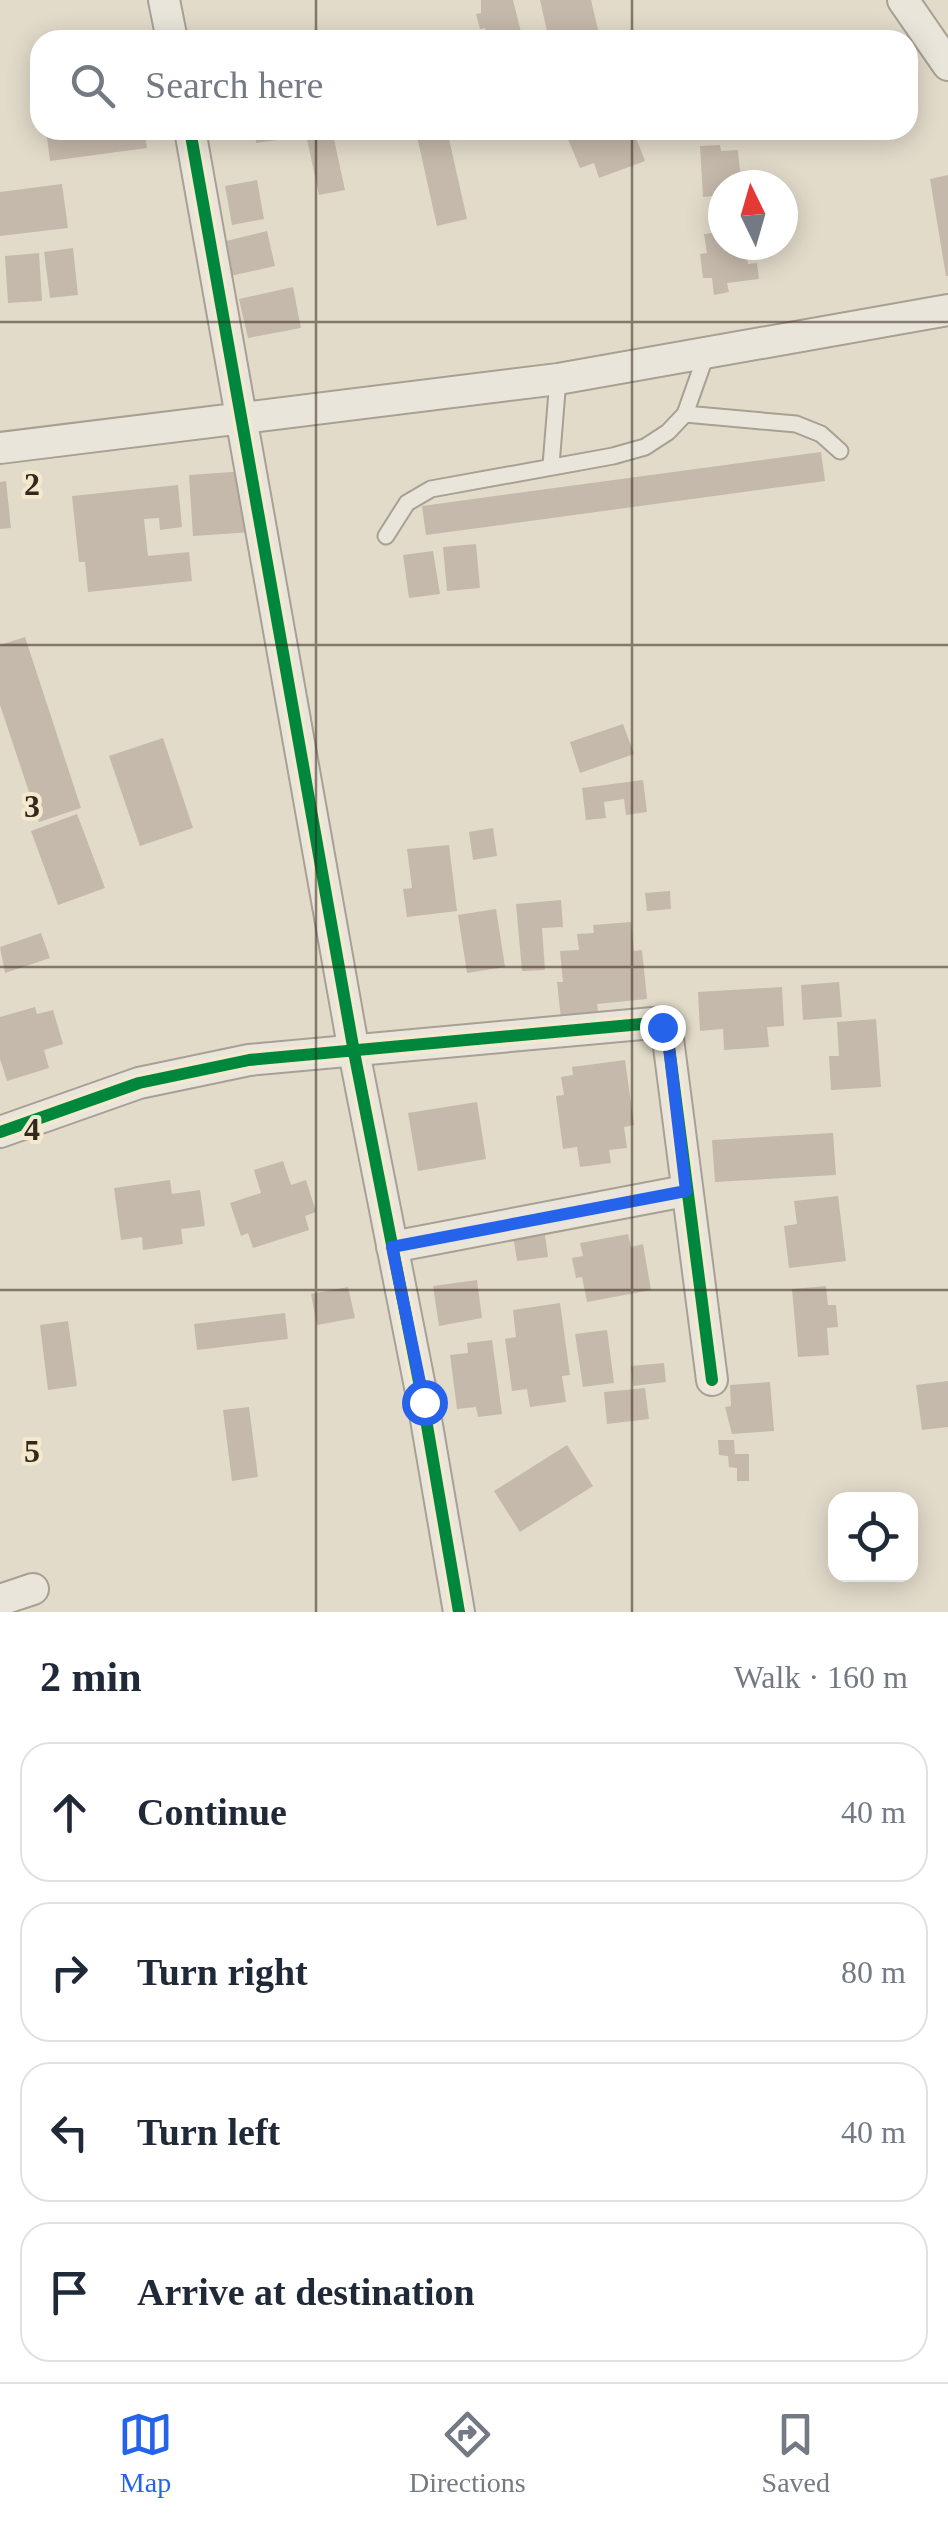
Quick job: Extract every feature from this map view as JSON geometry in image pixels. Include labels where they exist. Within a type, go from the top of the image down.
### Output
[{"type":"street","points":[[164,0],[170,30]]},
{"type":"street","points":[[904,0],[948,65]]},
{"type":"street","points":[[192,140],[354,1052],[424,1402],[459,1612]]},
{"type":"street","points":[[0,448],[558,380],[948,310]]},
{"type":"street","points":[[0,1132],[140,1083],[248,1060],[653,1023],[662,1027],[668,1039],[712,1380]]},
{"type":"street","points":[[392,1247],[686,1191]]},
{"type":"street","points":[[0,1600],[33,1589]]},
{"type":"lane","points":[[386,536],[407,502],[418,494],[645,447],[668,432],[685,414],[706,354]]},
{"type":"lane","points":[[551,465],[558,380]]},
{"type":"lane","points":[[685,414],[796,424],[821,434],[840,450]]},
{"type":"building","points":[[481,0],[513,0],[520,30],[480,29],[476,14],[481,13]]},
{"type":"building","points":[[540,0],[591,0],[598,30],[547,30]]},
{"type":"building","points":[[47,140],[146,140],[147,148],[50,161]]},
{"type":"building","points":[[307,140],[334,140],[345,190],[319,195]]},
{"type":"building","points":[[418,140],[449,140],[467,219],[437,226]]},
{"type":"building","points":[[568,140],[637,140],[645,161],[599,178],[594,163],[580,168]]},
{"type":"building","points":[[720,145],[721,151],[738,150],[740,170],[708,170],[708,196],[703,197],[700,146]]},
{"type":"building","points":[[948,175],[948,276],[946,276],[930,179]]},
{"type":"building","points":[[257,180],[264,219],[232,225],[225,186]]},
{"type":"building","points":[[62,184],[68,228],[0,236],[0,192]]},
{"type":"building","points":[[267,231],[275,266],[230,276],[222,242]]},
{"type":"building","points":[[704,234],[708,234],[708,260],[757,263],[759,279],[727,283],[729,292],[714,295],[712,278],[703,278],[700,254],[707,253]]},
{"type":"building","points":[[73,248],[78,295],[50,298],[44,252]]},
{"type":"building","points":[[39,253],[42,301],[8,303],[5,256]]},
{"type":"building","points":[[293,287],[301,328],[248,338],[239,299]]},
{"type":"building","points":[[821,452],[825,481],[426,535],[422,506]]},
{"type":"building","points":[[247,471],[252,532],[193,536],[189,475]]},
{"type":"building","points":[[6,481],[11,528],[0,529],[0,482]]},
{"type":"building","points":[[178,485],[182,527],[160,530],[159,518],[144,519],[148,556],[189,552],[192,581],[88,592],[85,562],[79,562],[72,496]]},
{"type":"building","points":[[476,544],[480,588],[447,591],[443,547]]},
{"type":"building","points":[[433,551],[440,594],[409,598],[403,555]]},
{"type":"building","points":[[25,637],[81,808],[39,822],[0,705],[0,645]]},
{"type":"building","points":[[623,724],[634,754],[580,773],[570,742]]},
{"type":"building","points":[[163,738],[193,828],[140,846],[109,756]]},
{"type":"building","points":[[643,780],[647,812],[626,815],[624,799],[604,802],[606,818],[586,820],[582,788]]},
{"type":"building","points":[[77,814],[105,888],[58,905],[31,831]]},
{"type":"building","points":[[493,828],[497,856],[473,860],[469,832]]},
{"type":"building","points":[[449,845],[457,911],[407,917],[403,889],[412,888],[407,849]]},
{"type":"building","points":[[670,891],[671,909],[647,911],[645,893]]},
{"type":"building","points":[[561,900],[563,927],[542,928],[545,970],[522,971],[516,904]]},
{"type":"building","points":[[496,909],[505,967],[467,973],[458,915]]},
{"type":"building","points":[[631,922],[634,951],[642,950],[647,999],[597,1004],[600,1025],[562,1028],[557,982],[563,982],[560,951],[579,950],[577,934],[594,933],[593,925]]},
{"type":"building","points":[[41,933],[50,958],[5,973],[0,947]]},
{"type":"building","points":[[839,982],[842,1017],[803,1020],[801,985]]},
{"type":"building","points":[[782,987],[784,1026],[767,1027],[769,1047],[724,1050],[723,1029],[700,1031],[698,992]]},
{"type":"building","points":[[35,1007],[37,1014],[53,1010],[63,1044],[44,1050],[49,1068],[7,1081],[0,1059],[0,1017]]},
{"type":"building","points":[[876,1019],[881,1087],[831,1090],[829,1056],[839,1056],[837,1022]]},
{"type":"building","points":[[625,1060],[634,1125],[624,1127],[627,1148],[609,1150],[611,1163],[580,1167],[577,1147],[563,1149],[556,1096],[564,1095],[561,1077],[573,1075],[572,1067]]},
{"type":"building","points":[[477,1102],[486,1159],[418,1171],[408,1113]]},
{"type":"building","points":[[833,1133],[836,1175],[715,1182],[712,1140]]},
{"type":"building","points":[[283,1161],[291,1185],[306,1180],[316,1212],[305,1216],[309,1230],[253,1248],[248,1233],[241,1236],[230,1203],[261,1193],[254,1170]]},
{"type":"building","points":[[170,1180],[172,1194],[200,1190],[205,1226],[181,1229],[183,1244],[143,1250],[142,1237],[121,1240],[114,1188]]},
{"type":"building","points":[[838,1196],[846,1261],[789,1268],[784,1226],[797,1224],[794,1201]]},
{"type":"building","points":[[544,1228],[548,1257],[517,1261],[513,1235]]},
{"type":"building","points":[[628,1234],[631,1247],[643,1244],[651,1290],[587,1302],[582,1277],[576,1278],[572,1258],[583,1256],[580,1243]]},
{"type":"building","points":[[477,1280],[482,1318],[439,1326],[433,1286]]},
{"type":"building","points":[[826,1286],[828,1305],[836,1305],[838,1327],[827,1328],[829,1355],[798,1357],[792,1289]]},
{"type":"building","points":[[348,1287],[355,1318],[317,1325],[311,1294]]},
{"type":"building","points":[[560,1303],[570,1375],[562,1376],[566,1402],[530,1407],[527,1389],[512,1391],[505,1339],[516,1337],[513,1310]]},
{"type":"building","points":[[285,1313],[288,1339],[197,1350],[194,1324]]},
{"type":"building","points":[[68,1321],[77,1386],[48,1390],[40,1325]]},
{"type":"building","points":[[607,1330],[614,1383],[583,1387],[575,1334]]},
{"type":"building","points":[[492,1340],[502,1414],[478,1417],[476,1407],[457,1409],[450,1355],[468,1353],[467,1343]]},
{"type":"building","points":[[664,1363],[666,1382],[633,1386],[631,1366]]},
{"type":"building","points":[[948,1381],[948,1427],[922,1430],[916,1385]]},
{"type":"building","points":[[770,1382],[774,1431],[732,1434],[725,1407],[731,1406],[730,1385]]},
{"type":"building","points":[[645,1388],[649,1419],[607,1424],[604,1392]]},
{"type":"building","points":[[249,1407],[258,1477],[232,1481],[223,1410]]},
{"type":"building","points":[[718,1440],[734,1440],[735,1454],[749,1454],[749,1481],[737,1481],[737,1468],[729,1467],[728,1456],[719,1455]]},
{"type":"building","points":[[567,1445],[593,1486],[520,1532],[494,1491]]},
{"type":"cycle path","points":[[192,140],[354,1052],[423,1402],[459,1612]]},
{"type":"cycle path","points":[[0,1132],[139,1083],[249,1060],[653,1023],[662,1027],[668,1039],[712,1380]]},
{"type":"route","points":[[424,1402],[392,1247],[686,1191],[668,1039],[662,1027]]}]
